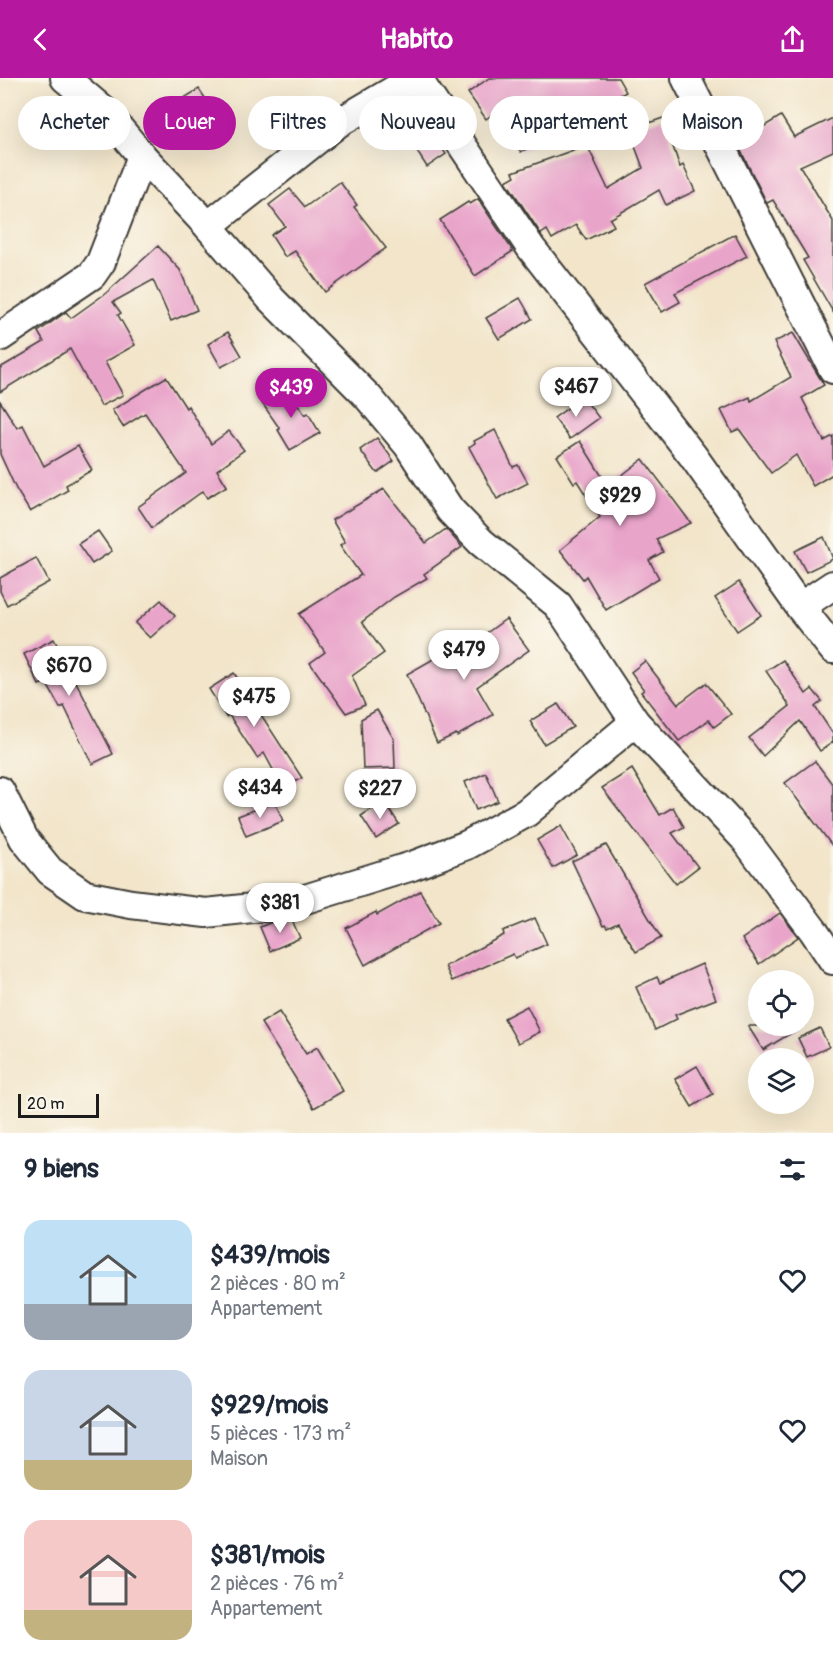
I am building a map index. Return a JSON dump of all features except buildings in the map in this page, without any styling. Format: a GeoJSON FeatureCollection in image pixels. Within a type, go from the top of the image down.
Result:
{"type":"FeatureCollection","features":[{"type":"Feature","properties":{"kind":"street"},"geometry":{"type":"LineString","coordinates":[[65,78],[106,113],[271,299],[369,398],[408,445],[450,510],[481,542],[558,605],[635,722],[745,839],[833,960]]}},
{"type":"Feature","properties":{"kind":"street"},"geometry":{"type":"LineString","coordinates":[[208,226],[338,123],[416,78],[531,248],[693,456],[800,607],[833,649]]}},
{"type":"Feature","properties":{"kind":"street"},"geometry":{"type":"LineString","coordinates":[[686,78],[833,369]]}},
{"type":"Feature","properties":{"kind":"street"},"geometry":{"type":"LineString","coordinates":[[0,338],[92,275],[101,262],[142,156]]}},
{"type":"Feature","properties":{"kind":"street"},"geometry":{"type":"LineString","coordinates":[[800,607],[833,585]]}},
{"type":"Feature","properties":{"kind":"street"},"geometry":{"type":"LineString","coordinates":[[0,791],[30,847],[50,871],[86,895],[131,904],[206,913],[289,904],[412,866],[467,845],[526,813],[635,722]]}}]}
